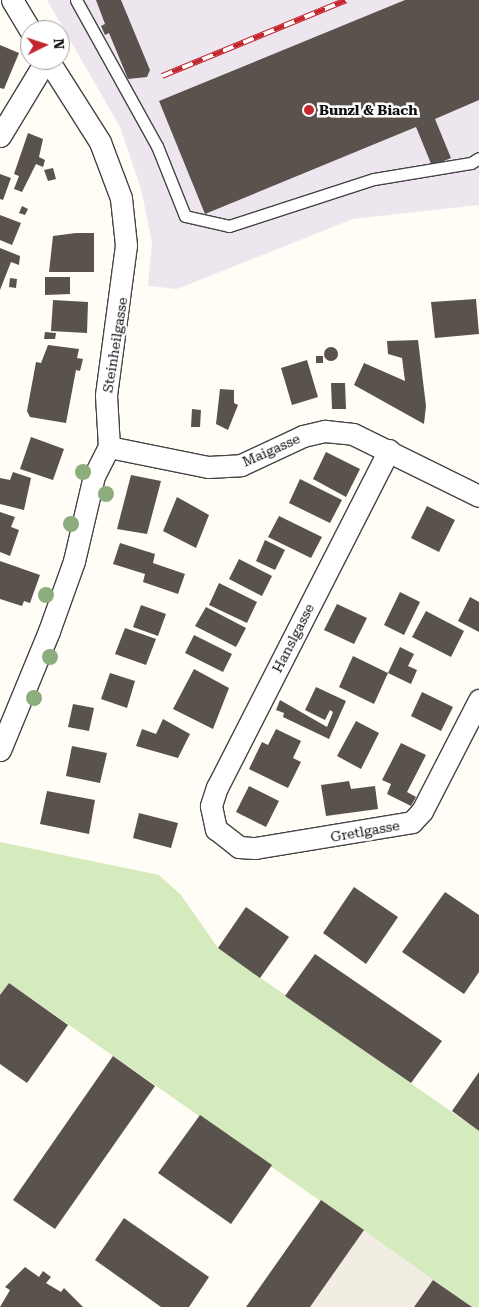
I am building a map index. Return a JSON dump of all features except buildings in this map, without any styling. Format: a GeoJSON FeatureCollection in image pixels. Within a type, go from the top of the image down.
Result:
{"type":"FeatureCollection","features":[{"type":"Feature","properties":{"kind":"street"},"geometry":{"type":"LineString","coordinates":[[12,0],[24,20]]}},
{"type":"Feature","properties":{"kind":"street"},"geometry":{"type":"LineString","coordinates":[[0,136],[41,70]]}},
{"type":"Feature","properties":{"kind":"street","name":"Steinheilgasse"},"geometry":{"type":"LineString","coordinates":[[53,70],[100,142],[121,198],[126,245],[106,395],[110,447]]}},
{"type":"Feature","properties":{"kind":"street","name":"Maigasse"},"geometry":{"type":"LineString","coordinates":[[110,447],[208,468],[241,465],[303,436],[325,431],[353,434],[476,490]]}},
{"type":"Feature","properties":{"kind":"street"},"geometry":{"type":"LineString","coordinates":[[0,750],[49,631],[74,561],[94,476],[110,447]]}},
{"type":"Feature","properties":{"kind":"street","name":"Hanslgasse"},"geometry":{"type":"LineString","coordinates":[[216,829],[211,806],[217,787],[389,450]]}},
{"type":"Feature","properties":{"kind":"street","name":"Gretlgasse"},"geometry":{"type":"LineString","coordinates":[[216,829],[238,847],[255,848],[412,822],[422,811],[479,700]]}},
{"type":"Feature","properties":{"kind":"lane"},"geometry":{"type":"LineString","coordinates":[[76,0],[157,146],[185,216],[229,226],[374,179],[471,163],[479,158]]}},
{"type":"Feature","properties":{"kind":"shaded area"},"geometry":{"type":"Polygon","coordinates":[[[47,0],[479,0],[479,205],[353,219],[177,289],[148,286],[152,242],[141,189],[120,127],[70,40],[70,20],[58,20],[47,0]]]}},
{"type":"Feature","properties":{"kind":"shaded area"},"geometry":{"type":"Polygon","coordinates":[[[364,1230],[433,1280],[414,1307],[310,1307],[364,1230]]]}},
{"type":"Feature","properties":{"kind":"green space"},"geometry":{"type":"Polygon","coordinates":[[[0,842],[159,875],[181,895],[218,948],[479,1131],[479,1307],[472,1307],[9,983],[0,995],[0,842]]]}},
{"type":"Feature","properties":{"kind":"railway"},"geometry":{"type":"LineString","coordinates":[[162,76],[346,0]]}},
{"type":"Feature","properties":{"kind":"place","name":"Bunzl & Biach"},"geometry":{"type":"Point","coordinates":[309,110]}}]}
